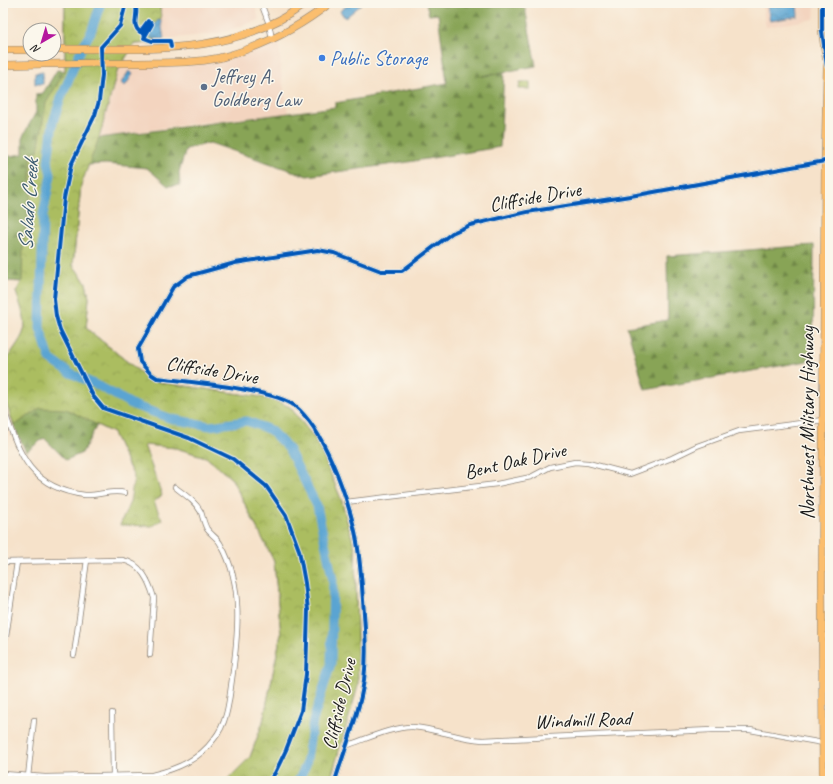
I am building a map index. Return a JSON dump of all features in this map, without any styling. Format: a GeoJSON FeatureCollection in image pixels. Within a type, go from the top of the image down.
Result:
{"type":"FeatureCollection","features":[{"type":"Feature","properties":{"kind":"main road"},"geometry":{"type":"LineString","coordinates":[[62,49],[187,47],[214,43],[235,38],[269,24],[306,3]]}},
{"type":"Feature","properties":{"kind":"main road"},"geometry":{"type":"LineString","coordinates":[[3,65],[189,62],[217,58],[239,52],[272,39],[308,20],[330,3]]}},
{"type":"Feature","properties":{"kind":"main road","name":"Northwest Military Highway"},"geometry":{"type":"LineString","coordinates":[[822,3],[822,31],[827,66]]}},
{"type":"Feature","properties":{"kind":"main road","name":"Northwest Military Highway"},"geometry":{"type":"LineString","coordinates":[[823,781],[822,743],[826,636],[827,478],[824,420],[825,161],[827,66],[830,48]]}},
{"type":"Feature","properties":{"kind":"main road"},"geometry":{"type":"LineString","coordinates":[[3,50],[22,50]]}},
{"type":"Feature","properties":{"kind":"street"},"geometry":{"type":"LineString","coordinates":[[261,3],[269,24],[272,39]]}},
{"type":"Feature","properties":{"kind":"street","name":"Cliffside Drive"},"geometry":{"type":"LineString","coordinates":[[335,781],[348,745],[364,682],[366,653],[359,551],[354,527],[346,502],[324,445],[310,423],[294,406],[271,394],[157,378],[140,362],[138,355],[141,342],[173,288],[182,279],[208,270],[235,263],[318,250],[334,253],[380,271],[402,271],[452,232],[470,225],[527,212],[643,194],[825,161]]}},
{"type":"Feature","properties":{"kind":"street"},"geometry":{"type":"LineString","coordinates":[[3,406],[17,446],[30,468],[42,480],[57,488],[85,494],[125,493]]}},
{"type":"Feature","properties":{"kind":"street","name":"Bent Oak Drive"},"geometry":{"type":"LineString","coordinates":[[346,502],[497,484],[531,476],[550,467],[575,462],[588,463],[630,474],[672,458],[697,446],[739,431],[824,420]]}},
{"type":"Feature","properties":{"kind":"street"},"geometry":{"type":"LineString","coordinates":[[3,774],[28,777],[152,775],[167,771],[192,760],[207,748],[218,734],[228,707],[237,638],[238,615],[234,582],[221,544],[206,528],[201,513],[195,503],[174,487]]}},
{"type":"Feature","properties":{"kind":"street"},"geometry":{"type":"LineString","coordinates":[[74,655],[87,560]]}},
{"type":"Feature","properties":{"kind":"street"},"geometry":{"type":"LineString","coordinates":[[3,562],[87,560],[130,561],[141,569],[152,589],[154,598],[155,607],[150,655]]}},
{"type":"Feature","properties":{"kind":"street"},"geometry":{"type":"LineString","coordinates":[[5,637],[17,562]]}},
{"type":"Feature","properties":{"kind":"street"},"geometry":{"type":"LineString","coordinates":[[112,713],[113,776]]}},
{"type":"Feature","properties":{"kind":"street"},"geometry":{"type":"LineString","coordinates":[[28,777],[34,720]]}},
{"type":"Feature","properties":{"kind":"street","name":"Windmill Road"},"geometry":{"type":"LineString","coordinates":[[348,745],[401,728],[412,727],[458,737],[482,740],[707,730],[750,730],[822,743]]}},
{"type":"Feature","properties":{"kind":"shaded area"},"geometry":{"type":"Polygon","coordinates":[[[163,3],[254,3],[259,20],[221,33],[165,39],[160,9],[163,3]]]}},
{"type":"Feature","properties":{"kind":"shaded area"},"geometry":{"type":"Polygon","coordinates":[[[762,3],[815,3],[814,19],[766,27],[762,3]]]}},
{"type":"Feature","properties":{"kind":"shaded area"},"geometry":{"type":"Polygon","coordinates":[[[279,41],[281,72],[288,113],[187,124],[99,138],[119,68],[182,66],[208,63],[243,54],[279,41]]]}},
{"type":"Feature","properties":{"kind":"green space"},"geometry":{"type":"Polygon","coordinates":[[[65,3],[163,3],[160,9],[161,18],[153,43],[134,44],[117,72],[99,138],[335,107],[335,103],[447,83],[438,14],[429,15],[426,3],[522,3],[523,8],[525,8],[536,66],[482,76],[504,73],[500,147],[402,163],[307,176],[210,143],[186,149],[179,172],[180,185],[168,186],[147,168],[106,164],[88,165],[81,185],[73,265],[86,283],[89,298],[86,328],[141,373],[157,382],[268,398],[290,407],[318,443],[341,499],[355,549],[358,686],[330,781],[226,781],[250,757],[263,722],[281,634],[274,561],[232,479],[206,457],[176,448],[150,445],[147,430],[130,469],[113,433],[97,425],[82,453],[66,460],[44,438],[26,452],[14,426],[3,394],[3,363],[22,335],[25,322],[16,292],[22,282],[5,281],[3,284],[3,157],[23,154],[23,136],[36,112],[36,94],[43,93],[57,70],[65,71],[65,3]]]}},
{"type":"Feature","properties":{"kind":"green space"},"geometry":{"type":"Polygon","coordinates":[[[65,3],[163,3],[160,9],[161,18],[153,43],[134,44],[117,72],[99,138],[81,185],[73,265],[86,283],[89,298],[86,328],[141,373],[157,382],[268,398],[290,407],[318,443],[341,499],[355,549],[358,686],[330,781],[226,781],[250,757],[263,722],[281,634],[274,561],[232,479],[206,457],[176,448],[144,445],[162,495],[154,502],[162,520],[152,526],[120,525],[130,502],[134,477],[113,433],[66,409],[40,408],[14,426],[3,394],[3,363],[22,335],[25,322],[16,292],[22,281],[23,246],[31,194],[31,152],[38,151],[46,103],[65,71],[65,3]]]}},
{"type":"Feature","properties":{"kind":"green space"},"geometry":{"type":"Polygon","coordinates":[[[520,82],[530,82],[530,89],[519,89],[520,82]]]}},
{"type":"Feature","properties":{"kind":"green space"},"geometry":{"type":"Polygon","coordinates":[[[814,245],[813,360],[645,390],[627,327],[668,320],[667,256],[814,245]]]}},
{"type":"Feature","properties":{"kind":"water"},"geometry":{"type":"Polygon","coordinates":[[[350,3],[362,4],[345,18],[340,11],[350,3]]]}},
{"type":"Feature","properties":{"kind":"water"},"geometry":{"type":"Polygon","coordinates":[[[767,5],[797,5],[798,16],[770,21],[767,5]]]}},
{"type":"Feature","properties":{"kind":"water"},"geometry":{"type":"Polygon","coordinates":[[[158,20],[161,21],[164,39],[153,39],[148,35],[158,20]]]}},
{"type":"Feature","properties":{"kind":"water"},"geometry":{"type":"Polygon","coordinates":[[[129,71],[133,74],[125,86],[121,83],[129,71]]]}},
{"type":"Feature","properties":{"kind":"water"},"geometry":{"type":"Polygon","coordinates":[[[43,72],[43,84],[35,84],[35,73],[43,72]]]}},
{"type":"Feature","properties":{"kind":"waterway","name":"Salado Creek"},"geometry":{"type":"LineString","coordinates":[[101,3],[91,32],[82,47],[53,122],[48,162],[51,175],[43,215],[40,328],[50,359],[70,373],[99,386],[133,405],[172,419],[210,426],[247,421],[270,430],[288,448],[317,506],[333,580],[331,664],[313,721],[306,765],[298,781]]}},
{"type":"Feature","properties":{"kind":"cycle path"},"geometry":{"type":"LineString","coordinates":[[126,3],[120,26],[101,47],[102,75],[99,101],[95,115],[71,165],[64,198],[54,299],[56,316],[60,330],[93,396],[103,408],[189,438],[233,459],[266,486],[286,515],[299,550],[305,583],[308,610],[306,674],[301,711],[286,750],[275,773],[269,781]]}},
{"type":"Feature","properties":{"kind":"cycle path"},"geometry":{"type":"LineString","coordinates":[[135,3],[135,22],[137,29],[140,32],[148,21],[142,33],[144,34],[151,23],[152,24],[144,38],[152,41],[170,41],[171,47]]}},
{"type":"Feature","properties":{"kind":"cycle path"},"geometry":{"type":"LineString","coordinates":[[822,3],[822,31],[827,66]]}},
{"type":"Feature","properties":{"kind":"cycle path"},"geometry":{"type":"LineString","coordinates":[[335,781],[359,706],[364,680],[366,657],[365,621],[358,549],[356,534],[345,496],[324,445],[315,430],[295,406],[284,400],[250,391],[157,378],[140,362],[138,349],[173,287],[188,276],[235,263],[318,250],[334,253],[381,271],[402,271],[452,233],[470,225],[527,212],[643,194],[825,161]]}},
{"type":"Feature","properties":{"kind":"place","name":"Public Storage"},"geometry":{"type":"Point","coordinates":[322,58]}},
{"type":"Feature","properties":{"kind":"place","name":"Jeffrey A. Goldberg Law"},"geometry":{"type":"Point","coordinates":[204,87]}}]}
